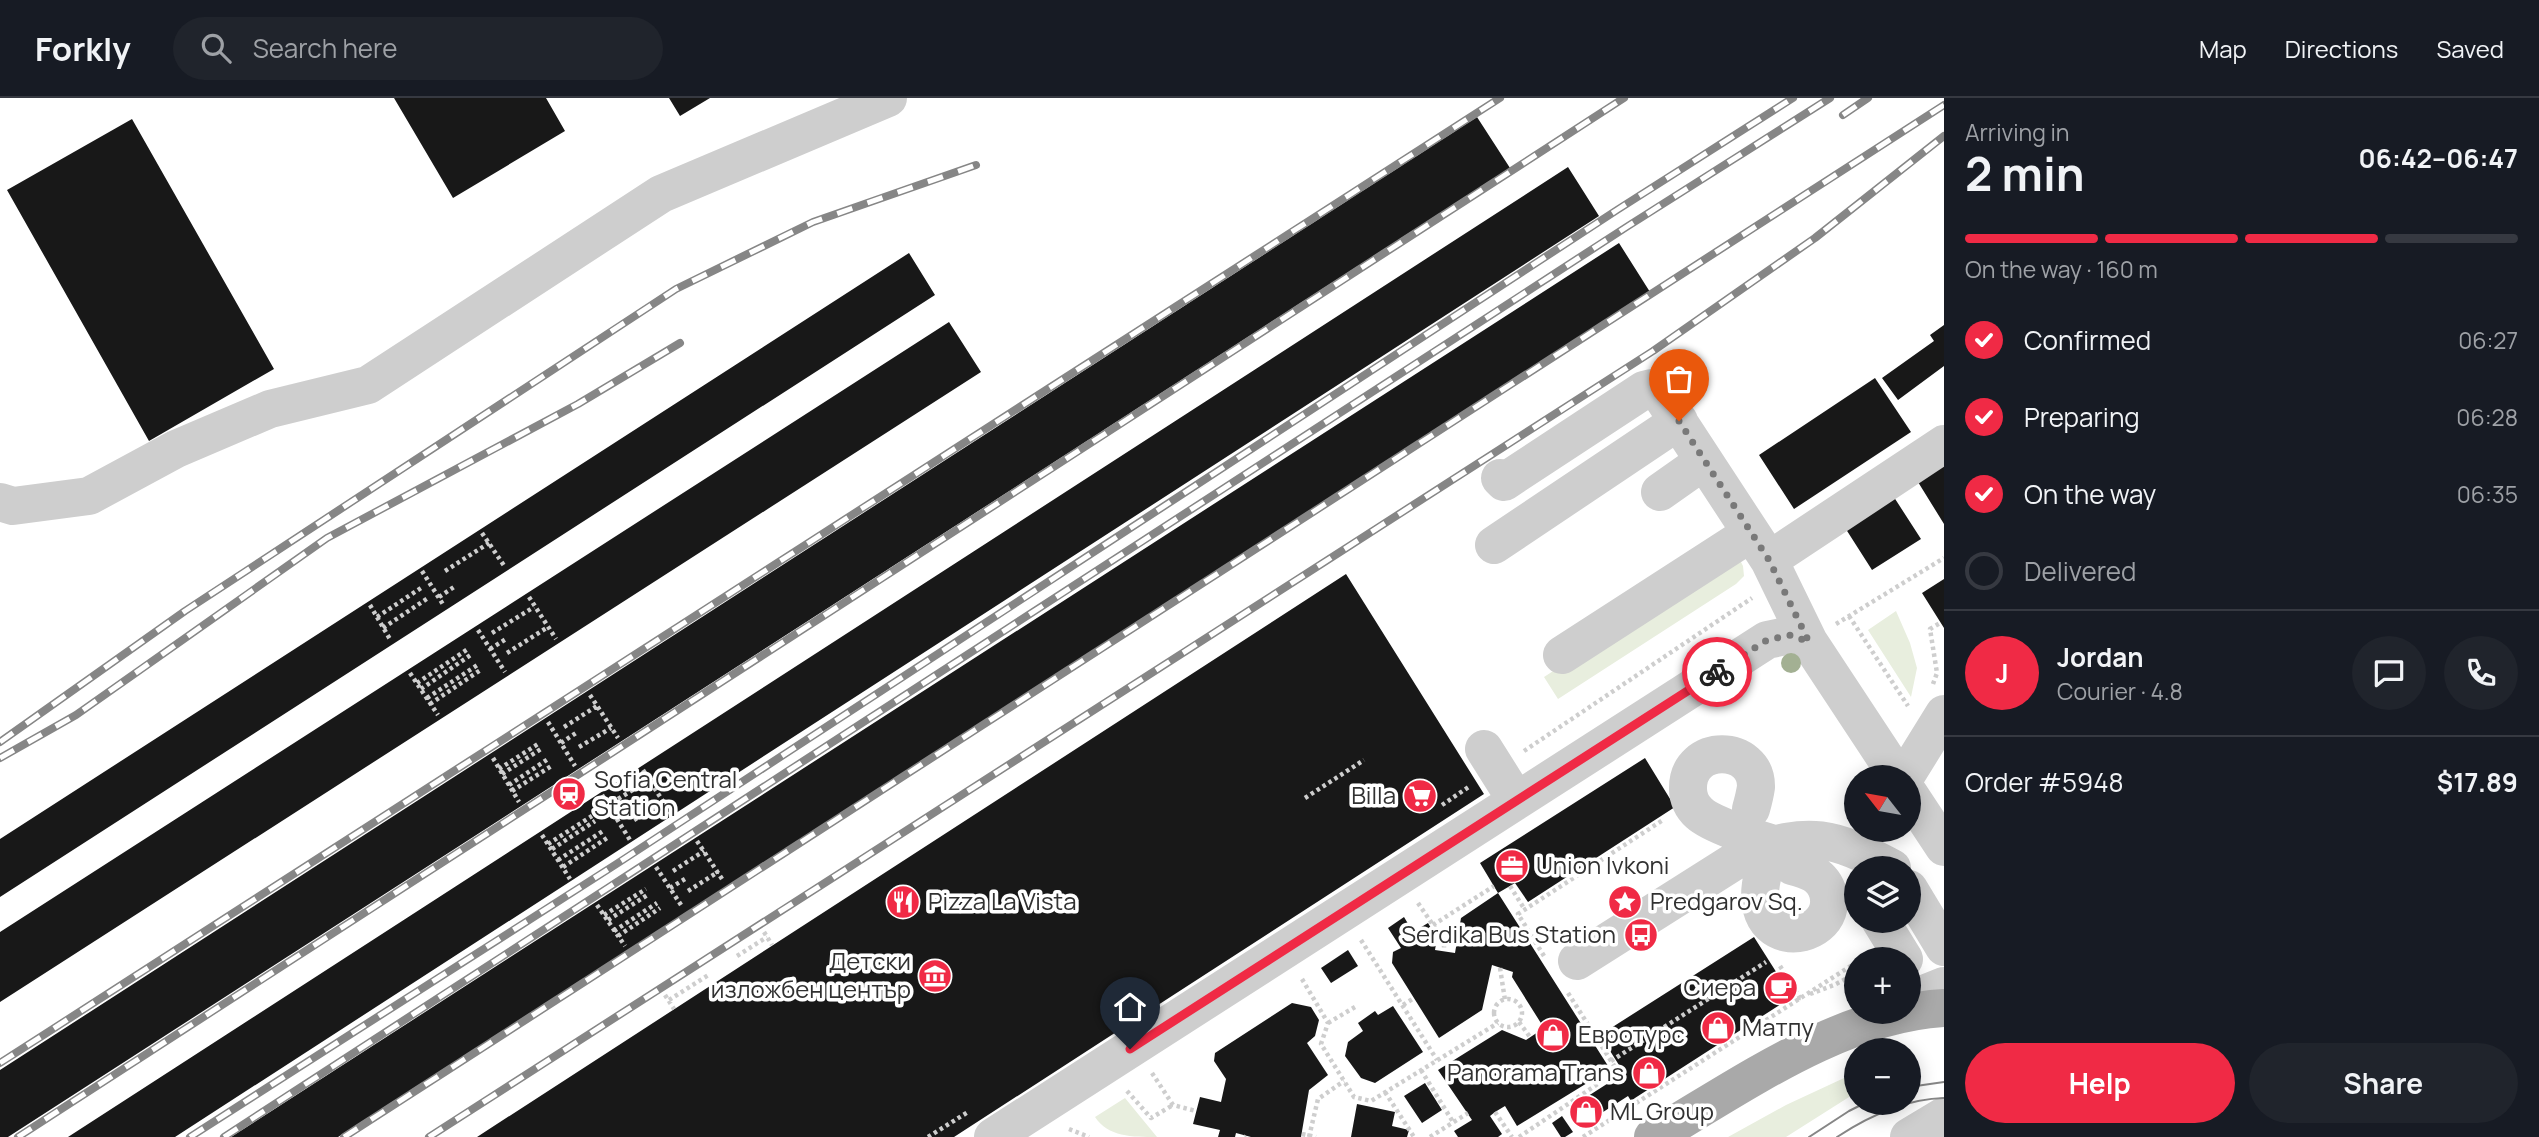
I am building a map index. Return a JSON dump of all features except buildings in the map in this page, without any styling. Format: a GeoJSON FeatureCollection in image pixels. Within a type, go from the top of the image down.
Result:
{"type":"FeatureCollection","features":[{"type":"Feature","properties":{"kind":"main road"},"geometry":{"type":"LineString","coordinates":[[1921,1010],[1929,1009],[1926,991]]}},
{"type":"Feature","properties":{"kind":"main road"},"geometry":{"type":"LineString","coordinates":[[1653,1137],[1790,1058],[1862,1024]]}},
{"type":"Feature","properties":{"kind":"lane"},"geometry":{"type":"LineString","coordinates":[[0,502],[13,506],[89,496],[176,449],[270,409],[368,384],[661,194],[888,98]]}},
{"type":"Feature","properties":{"kind":"lane"},"geometry":{"type":"LineString","coordinates":[[1500,478],[1504,482],[1644,390],[1652,388],[1659,392],[1760,547],[1809,642],[1890,765]]}},
{"type":"Feature","properties":{"kind":"lane"},"geometry":{"type":"LineString","coordinates":[[1494,545],[1679,421]]}},
{"type":"Feature","properties":{"kind":"lane"},"geometry":{"type":"LineString","coordinates":[[1562,655],[1944,444]]}},
{"type":"Feature","properties":{"kind":"lane"},"geometry":{"type":"LineString","coordinates":[[1660,492],[1704,461]]}},
{"type":"Feature","properties":{"kind":"lane"},"geometry":{"type":"LineString","coordinates":[[993,1137],[1767,640],[1791,635],[1809,642]]}},
{"type":"Feature","properties":{"kind":"lane"},"geometry":{"type":"LineString","coordinates":[[1909,765],[1930,706]]}},
{"type":"Feature","properties":{"kind":"lane"},"geometry":{"type":"LineString","coordinates":[[1484,749],[1516,800]]}},
{"type":"Feature","properties":{"kind":"lane"},"geometry":{"type":"LineString","coordinates":[[1751,809],[1756,788],[1755,779],[1740,758],[1715,754],[1705,758],[1692,770],[1689,796],[1698,812],[1783,855]]}},
{"type":"Feature","properties":{"kind":"lane"},"geometry":{"type":"LineString","coordinates":[[1922,814],[1944,847]]}},
{"type":"Feature","properties":{"kind":"lane"},"geometry":{"type":"LineString","coordinates":[[1783,855],[1792,839],[1833,842],[1865,856]]}},
{"type":"Feature","properties":{"kind":"lane"},"geometry":{"type":"LineString","coordinates":[[1833,842],[1844,860]]}},
{"type":"Feature","properties":{"kind":"lane"},"geometry":{"type":"LineString","coordinates":[[1565,972],[1746,854],[1783,855]]}},
{"type":"Feature","properties":{"kind":"lane"},"geometry":{"type":"LineString","coordinates":[[1921,909],[1944,947]]}},
{"type":"Feature","properties":{"kind":"lane"},"geometry":{"type":"LineString","coordinates":[[1909,1137],[1944,1116]]}},
{"type":"Feature","properties":{"kind":"path"},"geometry":{"type":"LineString","coordinates":[[482,533],[505,567]]}},
{"type":"Feature","properties":{"kind":"path"},"geometry":{"type":"LineString","coordinates":[[445,572],[489,543]]}},
{"type":"Feature","properties":{"kind":"path"},"geometry":{"type":"LineString","coordinates":[[1809,642],[1944,558]]}},
{"type":"Feature","properties":{"kind":"path"},"geometry":{"type":"LineString","coordinates":[[422,571],[444,606]]}},
{"type":"Feature","properties":{"kind":"path"},"geometry":{"type":"LineString","coordinates":[[439,597],[454,587]]}},
{"type":"Feature","properties":{"kind":"path"},"geometry":{"type":"LineString","coordinates":[[377,617],[421,588]]}},
{"type":"Feature","properties":{"kind":"path"},"geometry":{"type":"LineString","coordinates":[[529,597],[556,639]]}},
{"type":"Feature","properties":{"kind":"path"},"geometry":{"type":"LineString","coordinates":[[383,628],[428,598]]}},
{"type":"Feature","properties":{"kind":"path"},"geometry":{"type":"LineString","coordinates":[[370,605],[391,641]]}},
{"type":"Feature","properties":{"kind":"path"},"geometry":{"type":"LineString","coordinates":[[492,633],[534,607]]}},
{"type":"Feature","properties":{"kind":"path"},"geometry":{"type":"LineString","coordinates":[[1849,616],[1930,706]]}},
{"type":"Feature","properties":{"kind":"path"},"geometry":{"type":"LineString","coordinates":[[1930,706],[1937,673],[1930,629],[1941,623]]}},
{"type":"Feature","properties":{"kind":"path"},"geometry":{"type":"LineString","coordinates":[[507,653],[548,627]]}},
{"type":"Feature","properties":{"kind":"path"},"geometry":{"type":"LineString","coordinates":[[478,630],[505,672]]}},
{"type":"Feature","properties":{"kind":"path"},"geometry":{"type":"LineString","coordinates":[[491,649],[506,639]]}},
{"type":"Feature","properties":{"kind":"path"},"geometry":{"type":"LineString","coordinates":[[417,682],[468,649]]}},
{"type":"Feature","properties":{"kind":"path"},"geometry":{"type":"LineString","coordinates":[[421,689],[472,654]]}},
{"type":"Feature","properties":{"kind":"path"},"geometry":{"type":"LineString","coordinates":[[429,701],[481,667]]}},
{"type":"Feature","properties":{"kind":"path"},"geometry":{"type":"LineString","coordinates":[[410,673],[438,715]]}},
{"type":"Feature","properties":{"kind":"path"},"geometry":{"type":"LineString","coordinates":[[590,695],[618,738]]}},
{"type":"Feature","properties":{"kind":"path"},"geometry":{"type":"LineString","coordinates":[[564,727],[597,706]]}},
{"type":"Feature","properties":{"kind":"path"},"geometry":{"type":"LineString","coordinates":[[548,722],[575,766]]}},
{"type":"Feature","properties":{"kind":"path"},"geometry":{"type":"LineString","coordinates":[[579,747],[611,728]]}},
{"type":"Feature","properties":{"kind":"path"},"geometry":{"type":"LineString","coordinates":[[561,743],[576,733]]}},
{"type":"Feature","properties":{"kind":"path"},"geometry":{"type":"LineString","coordinates":[[500,772],[539,746]]}},
{"type":"Feature","properties":{"kind":"path"},"geometry":{"type":"LineString","coordinates":[[492,758],[519,802]]}},
{"type":"Feature","properties":{"kind":"path"},"geometry":{"type":"LineString","coordinates":[[510,788],[548,759]]}},
{"type":"Feature","properties":{"kind":"path"},"geometry":{"type":"LineString","coordinates":[[1305,798],[1364,760]]}},
{"type":"Feature","properties":{"kind":"path"},"geometry":{"type":"LineString","coordinates":[[510,788],[553,765]]}},
{"type":"Feature","properties":{"kind":"path"},"geometry":{"type":"LineString","coordinates":[[643,770],[671,814]]}},
{"type":"Feature","properties":{"kind":"path"},"geometry":{"type":"LineString","coordinates":[[618,799],[649,780]]}},
{"type":"Feature","properties":{"kind":"path"},"geometry":{"type":"LineString","coordinates":[[603,796],[630,840]]}},
{"type":"Feature","properties":{"kind":"path"},"geometry":{"type":"LineString","coordinates":[[634,820],[663,802]]}},
{"type":"Feature","properties":{"kind":"path"},"geometry":{"type":"LineString","coordinates":[[615,815],[631,804]]}},
{"type":"Feature","properties":{"kind":"path"},"geometry":{"type":"LineString","coordinates":[[1519,1137],[1619,1073],[1592,1035],[1565,972],[1528,935],[1518,914],[1669,816]]}},
{"type":"Feature","properties":{"kind":"path"},"geometry":{"type":"LineString","coordinates":[[550,847],[593,819]]}},
{"type":"Feature","properties":{"kind":"path"},"geometry":{"type":"LineString","coordinates":[[558,860],[603,831]]}},
{"type":"Feature","properties":{"kind":"path"},"geometry":{"type":"LineString","coordinates":[[542,835],[570,879]]}},
{"type":"Feature","properties":{"kind":"path"},"geometry":{"type":"LineString","coordinates":[[563,867],[607,838]]}},
{"type":"Feature","properties":{"kind":"path"},"geometry":{"type":"LineString","coordinates":[[697,841],[724,882]]}},
{"type":"Feature","properties":{"kind":"path"},"geometry":{"type":"LineString","coordinates":[[673,871],[704,851]]}},
{"type":"Feature","properties":{"kind":"path"},"geometry":{"type":"LineString","coordinates":[[656,867],[683,908]]}},
{"type":"Feature","properties":{"kind":"path"},"geometry":{"type":"LineString","coordinates":[[688,891],[718,872]]}},
{"type":"Feature","properties":{"kind":"path"},"geometry":{"type":"LineString","coordinates":[[670,888],[685,878]]}},
{"type":"Feature","properties":{"kind":"path"},"geometry":{"type":"LineString","coordinates":[[1433,925],[1494,886]]}},
{"type":"Feature","properties":{"kind":"path"},"geometry":{"type":"LineString","coordinates":[[1510,886],[1525,910]]}},
{"type":"Feature","properties":{"kind":"path"},"geometry":{"type":"LineString","coordinates":[[606,918],[648,891]]}},
{"type":"Feature","properties":{"kind":"path"},"geometry":{"type":"LineString","coordinates":[[1414,896],[1444,941],[1444,951]]}},
{"type":"Feature","properties":{"kind":"path"},"geometry":{"type":"LineString","coordinates":[[597,905],[625,946]]}},
{"type":"Feature","properties":{"kind":"path"},"geometry":{"type":"LineString","coordinates":[[616,933],[658,906]]}},
{"type":"Feature","properties":{"kind":"path"},"geometry":{"type":"LineString","coordinates":[[764,932],[772,945]]}},
{"type":"Feature","properties":{"kind":"path"},"geometry":{"type":"LineString","coordinates":[[1356,932],[1437,1060]]}},
{"type":"Feature","properties":{"kind":"path"},"geometry":{"type":"LineString","coordinates":[[737,956],[767,937]]}},
{"type":"Feature","properties":{"kind":"path"},"geometry":{"type":"LineString","coordinates":[[1611,1061],[1774,957]]}},
{"type":"Feature","properties":{"kind":"path"},"geometry":{"type":"LineString","coordinates":[[1500,968],[1505,1000]]}},
{"type":"Feature","properties":{"kind":"path"},"geometry":{"type":"LineString","coordinates":[[1583,1137],[1636,1100],[1844,969]]}},
{"type":"Feature","properties":{"kind":"path"},"geometry":{"type":"LineString","coordinates":[[1297,970],[1328,1023]]}},
{"type":"Feature","properties":{"kind":"path"},"geometry":{"type":"LineString","coordinates":[[674,1009],[667,998],[710,974]]}},
{"type":"Feature","properties":{"kind":"path"},"geometry":{"type":"LineString","coordinates":[[1800,998],[1844,980]]}},
{"type":"Feature","properties":{"kind":"path"},"geometry":{"type":"LineString","coordinates":[[1403,1005],[1414,998]]}},
{"type":"Feature","properties":{"kind":"path"},"geometry":{"type":"LineString","coordinates":[[1505,1000],[1515,1001],[1522,1013],[1518,1022],[1509,1027],[1499,1023],[1495,1011],[1498,1004],[1505,1000]]}},
{"type":"Feature","properties":{"kind":"path"},"geometry":{"type":"LineString","coordinates":[[1355,1007],[1328,1023],[1321,1044],[1354,1097],[1371,1101],[1499,1023]]}},
{"type":"Feature","properties":{"kind":"path"},"geometry":{"type":"LineString","coordinates":[[1518,1022],[1530,1037]]}},
{"type":"Feature","properties":{"kind":"path"},"geometry":{"type":"LineString","coordinates":[[1147,1065],[1173,1105],[1196,1111]]}},
{"type":"Feature","properties":{"kind":"path"},"geometry":{"type":"LineString","coordinates":[[1421,1070],[1453,1122]]}},
{"type":"Feature","properties":{"kind":"path"},"geometry":{"type":"LineString","coordinates":[[1309,1136],[1318,1099],[1344,1081]]}},
{"type":"Feature","properties":{"kind":"path"},"geometry":{"type":"LineString","coordinates":[[1120,1082],[1151,1118],[1173,1105]]}},
{"type":"Feature","properties":{"kind":"path"},"geometry":{"type":"LineString","coordinates":[[1385,1092],[1414,1137]]}},
{"type":"Feature","properties":{"kind":"path"},"geometry":{"type":"LineString","coordinates":[[1495,1112],[1512,1137]]}},
{"type":"Feature","properties":{"kind":"path"},"geometry":{"type":"LineString","coordinates":[[1430,1137],[1468,1113]]}},
{"type":"Feature","properties":{"kind":"path"},"geometry":{"type":"LineString","coordinates":[[1302,1134],[1316,1137]]}},
{"type":"Feature","properties":{"kind":"green space"},"geometry":{"type":"Polygon","coordinates":[[[1736,552],[1743,566],[1744,576],[1736,584],[1558,699],[1544,677],[1736,552]]]}},
{"type":"Feature","properties":{"kind":"green space"},"geometry":{"type":"Polygon","coordinates":[[[1896,611],[1917,668],[1911,697],[1868,630],[1896,611]]]}},
{"type":"Feature","properties":{"kind":"green space"},"geometry":{"type":"Polygon","coordinates":[[[1844,1078],[1844,1100],[1786,1137],[1728,1137],[1786,1105],[1844,1078]]]}},
{"type":"Feature","properties":{"kind":"green space"},"geometry":{"type":"Polygon","coordinates":[[[1125,1098],[1157,1137],[1130,1136],[1114,1132],[1100,1124],[1095,1117],[1125,1098]]]}},
{"type":"Feature","properties":{"kind":"tram line"},"geometry":{"type":"LineString","coordinates":[[1921,1085],[1944,1082]]}},
{"type":"Feature","properties":{"kind":"tram line"},"geometry":{"type":"LineString","coordinates":[[1837,1137],[1862,1122],[1901,1105],[1944,1098]]}},
{"type":"Feature","properties":{"kind":"tram line"},"geometry":{"type":"LineString","coordinates":[[1809,1137],[1844,1114]]}},
{"type":"Feature","properties":{"kind":"railway"},"geometry":{"type":"LineString","coordinates":[[0,1063],[1500,98]]}},
{"type":"Feature","properties":{"kind":"railway"},"geometry":{"type":"LineString","coordinates":[[18,1137],[1624,98]]}},
{"type":"Feature","properties":{"kind":"railway"},"geometry":{"type":"LineString","coordinates":[[190,1137],[618,863],[1617,210],[1793,98]]}},
{"type":"Feature","properties":{"kind":"railway"},"geometry":{"type":"LineString","coordinates":[[224,1137],[1628,226],[1830,98]]}},
{"type":"Feature","properties":{"kind":"railway"},"geometry":{"type":"LineString","coordinates":[[1843,115],[1868,98]]}},
{"type":"Feature","properties":{"kind":"railway"},"geometry":{"type":"LineString","coordinates":[[344,1137],[1944,105]]}},
{"type":"Feature","properties":{"kind":"railway"},"geometry":{"type":"LineString","coordinates":[[429,1137],[1653,351],[1815,238],[1944,136]]}},
{"type":"Feature","properties":{"kind":"railway"},"geometry":{"type":"LineString","coordinates":[[0,742],[185,611],[676,289],[813,222],[976,165]]}},
{"type":"Feature","properties":{"kind":"railway"},"geometry":{"type":"LineString","coordinates":[[0,758],[76,715],[327,538],[578,404],[680,343]]}},
{"type":"Feature","properties":{"kind":"way so far"},"geometry":{"type":"LineString","coordinates":[[1679,421],[1769,560],[1809,642],[1791,635],[1767,640],[1717,672]]}},
{"type":"Feature","properties":{"kind":"place","name":"Sofia Central Station"},"geometry":{"type":"Point","coordinates":[569,794]}},
{"type":"Feature","properties":{"kind":"place","name":"Billa"},"geometry":{"type":"Point","coordinates":[1420,796]}},
{"type":"Feature","properties":{"kind":"place","name":"Union Ivkoni"},"geometry":{"type":"Point","coordinates":[1512,866]}},
{"type":"Feature","properties":{"kind":"place","name":"Pizza La Vista"},"geometry":{"type":"Point","coordinates":[903,902]}},
{"type":"Feature","properties":{"kind":"place","name":"Predgarov Sq."},"geometry":{"type":"Point","coordinates":[1625,902]}},
{"type":"Feature","properties":{"kind":"place","name":"Serdika Bus Station"},"geometry":{"type":"Point","coordinates":[1641,935]}},
{"type":"Feature","properties":{"kind":"place","name":"Детски изложбен център"},"geometry":{"type":"Point","coordinates":[935,976]}},
{"type":"Feature","properties":{"kind":"place","name":"Сиера"},"geometry":{"type":"Point","coordinates":[1781,988]}},
{"type":"Feature","properties":{"kind":"place","name":"Матпу"},"geometry":{"type":"Point","coordinates":[1718,1028]}},
{"type":"Feature","properties":{"kind":"place","name":"Евротурс"},"geometry":{"type":"Point","coordinates":[1553,1035]}},
{"type":"Feature","properties":{"kind":"place","name":"Panorama Trans"},"geometry":{"type":"Point","coordinates":[1649,1073]}},
{"type":"Feature","properties":{"kind":"place","name":"ML Group"},"geometry":{"type":"Point","coordinates":[1586,1112]}},
{"type":"Feature","properties":{"kind":"route"},"geometry":{"type":"LineString","coordinates":[[1130,1049],[1717,672]]}}]}
